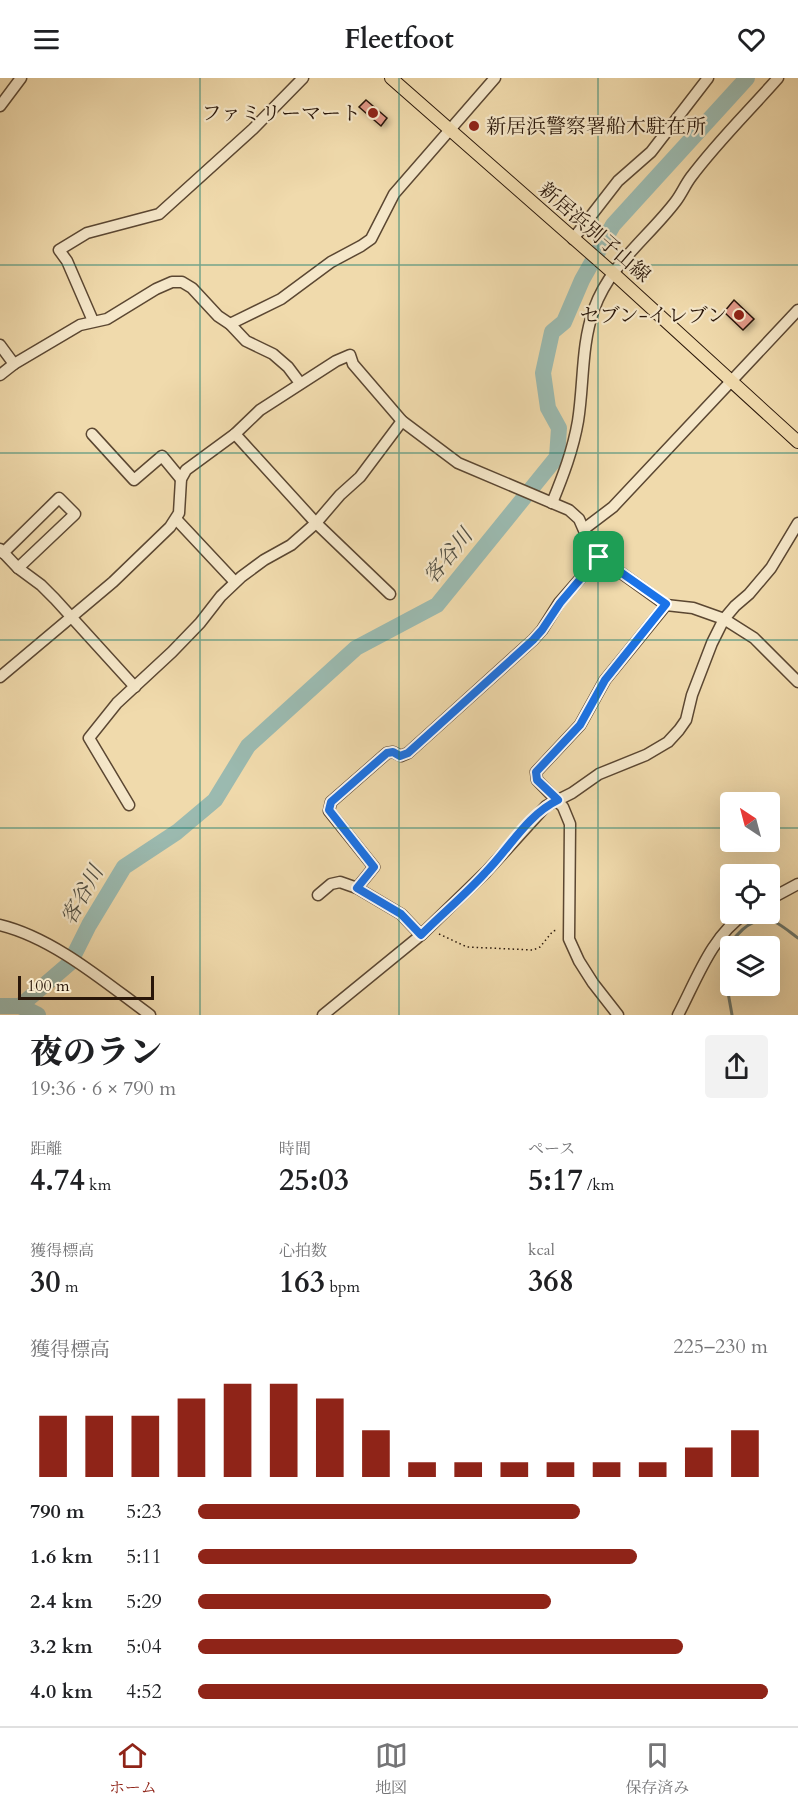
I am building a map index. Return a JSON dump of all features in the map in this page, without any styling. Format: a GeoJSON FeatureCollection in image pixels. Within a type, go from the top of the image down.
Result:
{"type":"FeatureCollection","features":[{"type":"Feature","properties":{"kind":"main road","name":"新居浜別子山線"},"geometry":{"type":"LineString","coordinates":[[391,78],[610,270],[798,442]]}},
{"type":"Feature","properties":{"kind":"street"},"geometry":{"type":"LineString","coordinates":[[0,106],[21,78]]}},
{"type":"Feature","properties":{"kind":"street"},"geometry":{"type":"LineString","coordinates":[[93,321],[67,261],[59,250],[65,244],[87,233],[159,214],[253,129],[303,78]]}},
{"type":"Feature","properties":{"kind":"street"},"geometry":{"type":"LineString","coordinates":[[230,324],[281,299],[331,262],[371,239],[394,194],[495,78]]}},
{"type":"Feature","properties":{"kind":"street"},"geometry":{"type":"LineString","coordinates":[[575,240],[618,181],[651,152],[708,78]]}},
{"type":"Feature","properties":{"kind":"street"},"geometry":{"type":"LineString","coordinates":[[550,503],[570,457],[578,420],[586,335],[610,270],[676,201],[690,178],[778,78]]}},
{"type":"Feature","properties":{"kind":"street"},"geometry":{"type":"LineString","coordinates":[[0,375],[14,364],[80,325],[107,319],[156,289],[172,282],[182,282],[192,288],[246,341],[273,354],[300,383]]}},
{"type":"Feature","properties":{"kind":"street"},"geometry":{"type":"LineString","coordinates":[[584,529],[614,507],[798,310]]}},
{"type":"Feature","properties":{"kind":"street"},"geometry":{"type":"LineString","coordinates":[[0,345],[14,364]]}},
{"type":"Feature","properties":{"kind":"street"},"geometry":{"type":"LineString","coordinates":[[0,677],[113,582],[170,527],[179,513],[181,478],[186,470],[235,434],[260,410],[300,383],[350,355],[353,364],[402,421],[458,463],[568,510],[579,519],[590,544],[599,557],[666,604],[693,608],[724,619],[754,638],[798,682]]}},
{"type":"Feature","properties":{"kind":"street"},"geometry":{"type":"LineString","coordinates":[[129,805],[89,738],[117,703],[172,652],[235,582],[264,560],[291,544],[316,523],[340,495],[360,477],[402,421]]}},
{"type":"Feature","properties":{"kind":"street"},"geometry":{"type":"LineString","coordinates":[[92,434],[134,480],[162,456],[181,478]]}},
{"type":"Feature","properties":{"kind":"street"},"geometry":{"type":"LineString","coordinates":[[235,434],[316,523],[390,594]]}},
{"type":"Feature","properties":{"kind":"street"},"geometry":{"type":"LineString","coordinates":[[18,568],[75,514],[59,498],[2,551],[18,568],[41,585],[135,687]]}},
{"type":"Feature","properties":{"kind":"street"},"geometry":{"type":"LineString","coordinates":[[176,519],[235,582]]}},
{"type":"Feature","properties":{"kind":"street"},"geometry":{"type":"LineString","coordinates":[[323,1015],[424,932],[486,872],[546,806],[599,774],[646,755],[668,742],[686,720],[692,695],[724,619],[771,568],[798,523]]}},
{"type":"Feature","properties":{"kind":"street"},"geometry":{"type":"LineString","coordinates":[[357,888],[374,867],[329,810],[331,802],[387,753],[393,752],[400,756],[408,753],[533,640],[560,603],[599,557]]}},
{"type":"Feature","properties":{"kind":"street"},"geometry":{"type":"LineString","coordinates":[[618,1015],[579,961],[569,939],[570,824],[558,800],[537,780],[536,772],[580,725],[605,680],[666,604]]}},
{"type":"Feature","properties":{"kind":"street"},"geometry":{"type":"LineString","coordinates":[[318,895],[331,884],[340,882],[357,888],[401,914],[424,932]]}},
{"type":"Feature","properties":{"kind":"street"},"geometry":{"type":"LineString","coordinates":[[780,894],[798,884]]}},
{"type":"Feature","properties":{"kind":"street"},"geometry":{"type":"LineString","coordinates":[[678,1015],[717,942],[732,924]]}},
{"type":"Feature","properties":{"kind":"street"},"geometry":{"type":"LineString","coordinates":[[0,925],[17,929],[53,948],[150,1015]]}},
{"type":"Feature","properties":{"kind":"path"},"geometry":{"type":"LineString","coordinates":[[424,932],[467,947],[533,950],[540,946],[553,931],[568,929]]}},
{"type":"Feature","properties":{"kind":"building","name":"ファミリーマート"},"geometry":{"type":"Polygon","coordinates":[[[366,100],[387,118],[381,126],[359,107],[366,100]]]}},
{"type":"Feature","properties":{"kind":"building","name":"セブン-イレブン"},"geometry":{"type":"Polygon","coordinates":[[[734,300],[754,319],[743,330],[724,312],[734,300]]]}},
{"type":"Feature","properties":{"kind":"waterway","name":"客谷川"},"geometry":{"type":"LineString","coordinates":[[20,1006],[70,963],[89,925],[124,867],[177,832],[215,800],[248,746],[356,648],[437,605],[557,457],[559,428],[548,408],[543,373],[552,332],[564,322],[582,280],[613,225],[747,78]]}},
{"type":"Feature","properties":{"kind":"waterway"},"geometry":{"type":"LineString","coordinates":[[732,1015],[725,959],[736,936],[750,924],[767,920],[775,922],[798,938]]}},
{"type":"Feature","properties":{"kind":"waterway","name":"客谷川"},"geometry":{"type":"LineString","coordinates":[[0,1006],[20,1006],[38,1015]]}},
{"type":"Feature","properties":{"kind":"place","name":"ファミリーマート"},"geometry":{"type":"Point","coordinates":[373,113]}},
{"type":"Feature","properties":{"kind":"place","name":"新居浜警察署船木駐在所"},"geometry":{"type":"Point","coordinates":[474,126]}},
{"type":"Feature","properties":{"kind":"place","name":"セブン-イレブン"},"geometry":{"type":"Point","coordinates":[739,315]}},
{"type":"Feature","properties":{"kind":"route"},"geometry":{"type":"LineString","coordinates":[[599,557],[666,604],[605,680],[580,725],[536,772],[537,780],[558,800],[546,806],[486,872],[421,935],[401,914],[357,888],[374,867],[329,810],[331,802],[387,753],[393,752],[400,756],[408,753],[533,640],[560,603],[599,557]]}}]}
